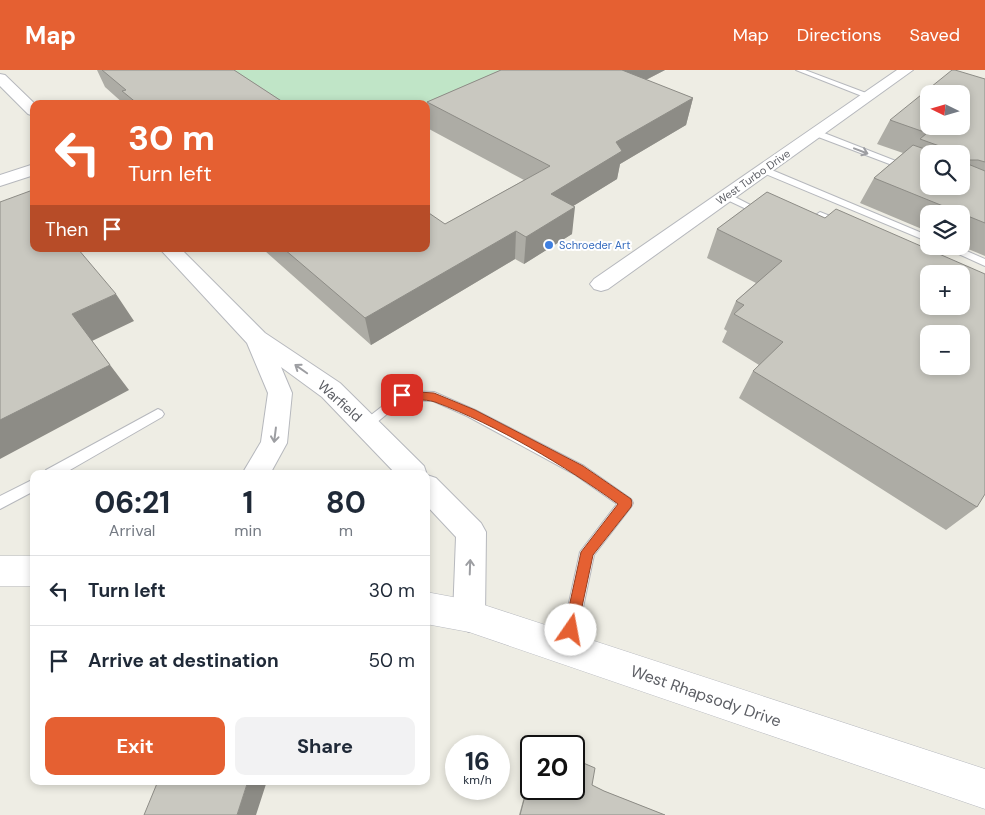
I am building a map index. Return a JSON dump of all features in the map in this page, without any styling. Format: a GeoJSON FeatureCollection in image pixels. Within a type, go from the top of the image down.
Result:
{"type":"FeatureCollection","features":[{"type":"Feature","properties":{"kind":"street","name":"West Turbo Drive"},"geometry":{"type":"LineString","coordinates":[[601,284],[906,70]]}},
{"type":"Feature","properties":{"kind":"street"},"geometry":{"type":"LineString","coordinates":[[0,78],[30,107]]}},
{"type":"Feature","properties":{"kind":"street"},"geometry":{"type":"LineString","coordinates":[[0,181],[30,170]]}},
{"type":"Feature","properties":{"kind":"street","name":"Warfield"},"geometry":{"type":"LineString","coordinates":[[173,252],[257,339],[331,390],[410,470]]}},
{"type":"Feature","properties":{"kind":"street","name":"Warfield"},"geometry":{"type":"LineString","coordinates":[[257,339],[280,393],[274,443],[258,470]]}},
{"type":"Feature","properties":{"kind":"street"},"geometry":{"type":"LineString","coordinates":[[430,490],[471,532],[469,616]]}},
{"type":"Feature","properties":{"kind":"street"},"geometry":{"type":"LineString","coordinates":[[0,571],[30,571]]}},
{"type":"Feature","properties":{"kind":"street","name":"West Rhapsody Drive"},"geometry":{"type":"LineString","coordinates":[[430,609],[469,616],[985,789]]}},
{"type":"Feature","properties":{"kind":"lane"},"geometry":{"type":"LineString","coordinates":[[799,70],[870,96]]}},
{"type":"Feature","properties":{"kind":"lane"},"geometry":{"type":"LineString","coordinates":[[816,133],[920,173]]}},
{"type":"Feature","properties":{"kind":"lane"},"geometry":{"type":"LineString","coordinates":[[764,170],[920,235]]}},
{"type":"Feature","properties":{"kind":"lane"},"geometry":{"type":"LineString","coordinates":[[726,196],[768,217]]}},
{"type":"Feature","properties":{"kind":"lane"},"geometry":{"type":"LineString","coordinates":[[798,231],[820,214],[855,230]]}},
{"type":"Feature","properties":{"kind":"lane"},"geometry":{"type":"LineString","coordinates":[[968,255],[985,262]]}},
{"type":"Feature","properties":{"kind":"lane"},"geometry":{"type":"LineString","coordinates":[[366,425],[402,395],[434,397],[471,413],[579,470],[626,503],[587,552],[567,649]]}},
{"type":"Feature","properties":{"kind":"lane"},"geometry":{"type":"LineString","coordinates":[[58,470],[158,414]]}},
{"type":"Feature","properties":{"kind":"lane"},"geometry":{"type":"LineString","coordinates":[[0,502],[30,486]]}},
{"type":"Feature","properties":{"kind":"green space"},"geometry":{"type":"Polygon","coordinates":[[[219,70],[551,70],[430,126],[430,100],[263,100],[219,70]]]}},
{"type":"Feature","properties":{"kind":"building"},"geometry":{"type":"Polygon","coordinates":[[[102,70],[234,70],[280,100],[133,100],[122,91],[126,90],[102,70]]]}},
{"type":"Feature","properties":{"kind":"building"},"geometry":{"type":"Polygon","coordinates":[[[501,70],[622,70],[693,98],[616,142],[622,151],[551,194],[575,207],[526,237],[516,231],[365,318],[288,252],[430,252],[430,214],[445,224],[550,166],[430,104],[430,101],[501,70]]]}},
{"type":"Feature","properties":{"kind":"building"},"geometry":{"type":"Polygon","coordinates":[[[952,70],[985,79],[985,162],[970,160],[970,145],[937,145],[920,139],[925,135],[970,135],[970,85],[933,85],[952,70]]]}},
{"type":"Feature","properties":{"kind":"building"},"geometry":{"type":"Polygon","coordinates":[[[920,96],[920,131],[890,120],[920,96]]]}},
{"type":"Feature","properties":{"kind":"building"},"geometry":{"type":"Polygon","coordinates":[[[913,145],[920,147],[920,195],[970,195],[970,165],[985,171],[985,223],[970,217],[970,205],[941,205],[874,178],[913,145]]]}},
{"type":"Feature","properties":{"kind":"building"},"geometry":{"type":"Polygon","coordinates":[[[30,191],[30,252],[81,252],[116,294],[72,314],[110,365],[0,420],[0,202],[30,191]]]}},
{"type":"Feature","properties":{"kind":"building"},"geometry":{"type":"Polygon","coordinates":[[[767,192],[825,218],[836,209],[920,246],[920,255],[941,255],[964,265],[920,265],[920,315],[970,315],[970,267],[985,274],[985,494],[977,507],[753,371],[783,342],[734,314],[744,305],[736,301],[782,261],[717,229],[767,192]]]}},
{"type":"Feature","properties":{"kind":"building"},"geometry":{"type":"Polygon","coordinates":[[[585,764],[595,768],[592,785],[665,815],[520,815],[524,800],[585,800],[585,764]]]}},
{"type":"Feature","properties":{"kind":"building"},"geometry":{"type":"Polygon","coordinates":[[[156,785],[247,785],[237,815],[144,815],[156,785]]]}},
{"type":"Feature","properties":{"kind":"place","name":"Schroeder Art"},"geometry":{"type":"Point","coordinates":[549,245]}},
{"type":"Feature","properties":{"kind":"route"},"geometry":{"type":"LineString","coordinates":[[402,395],[434,397],[471,413],[579,470],[626,503],[587,552],[571,630]]}}]}
